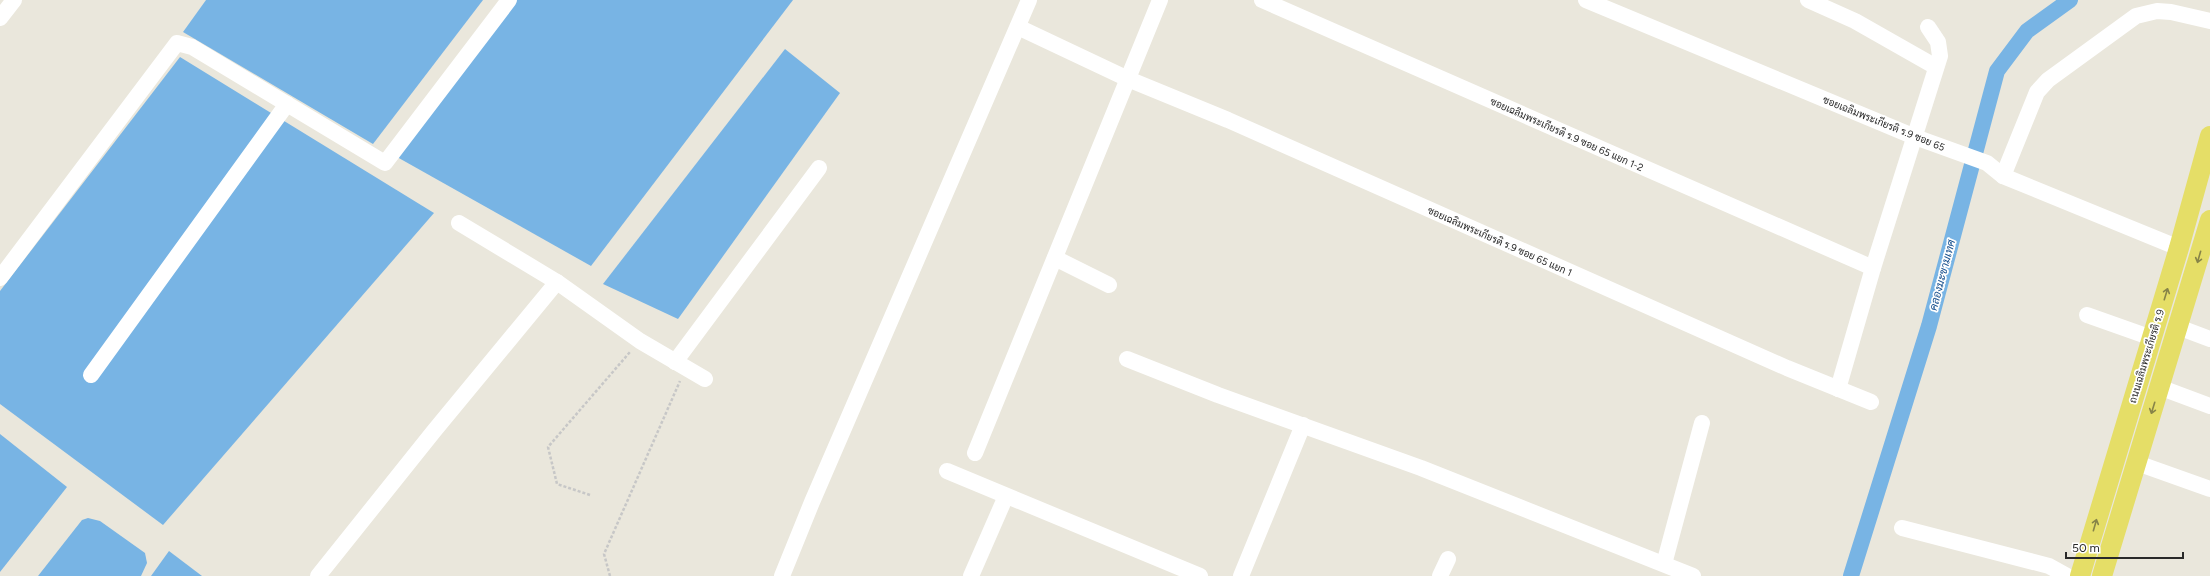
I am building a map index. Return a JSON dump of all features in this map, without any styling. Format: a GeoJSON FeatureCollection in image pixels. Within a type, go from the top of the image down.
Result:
{"type":"FeatureCollection","features":[{"type":"Feature","properties":{"kind":"main road","name":"ถนนเฉลิมพระเกียรติ ร.9"},"geometry":{"type":"LineString","coordinates":[[2080,576],[2179,248],[2201,202],[2210,136]]}},
{"type":"Feature","properties":{"kind":"main road"},"geometry":{"type":"LineString","coordinates":[[2102,576],[2210,220]]}},
{"type":"Feature","properties":{"kind":"street"},"geometry":{"type":"LineString","coordinates":[[0,18],[14,0]]}},
{"type":"Feature","properties":{"kind":"street"},"geometry":{"type":"LineString","coordinates":[[0,278],[177,43],[192,47],[385,163],[509,0]]}},
{"type":"Feature","properties":{"kind":"street"},"geometry":{"type":"LineString","coordinates":[[782,576],[821,480],[1029,0]]}},
{"type":"Feature","properties":{"kind":"street"},"geometry":{"type":"LineString","coordinates":[[975,453],[1160,0]]}},
{"type":"Feature","properties":{"kind":"street","name":"ซอยเฉลิมพระเกียรติ ร.9 ซอย 65 แยก 1-2"},"geometry":{"type":"LineString","coordinates":[[1262,0],[1873,268]]}},
{"type":"Feature","properties":{"kind":"street","name":"ซอยเฉลิมพระเกียรติ ร.9 ซอย 65"},"geometry":{"type":"LineString","coordinates":[[1586,0],[1915,137],[1986,163],[2002,176],[2179,248]]}},
{"type":"Feature","properties":{"kind":"street"},"geometry":{"type":"LineString","coordinates":[[1808,0],[1855,21],[1936,66]]}},
{"type":"Feature","properties":{"kind":"street"},"geometry":{"type":"LineString","coordinates":[[2002,176],[2037,92],[2048,80],[2136,16],[2156,12],[2172,12],[2210,20]]}},
{"type":"Feature","properties":{"kind":"street","name":"ซอยเฉลิมพระเกียรติ ร.9 ซอย 65 แยก 1"},"geometry":{"type":"LineString","coordinates":[[1018,27],[1128,79],[1228,120],[1787,368],[1871,402]]}},
{"type":"Feature","properties":{"kind":"street"},"geometry":{"type":"LineString","coordinates":[[1838,389],[1873,268],[1940,56],[1940,49],[1928,27]]}},
{"type":"Feature","properties":{"kind":"street"},"geometry":{"type":"LineString","coordinates":[[90,375],[287,104]]}},
{"type":"Feature","properties":{"kind":"street"},"geometry":{"type":"LineString","coordinates":[[681,365],[819,168]]}},
{"type":"Feature","properties":{"kind":"street"},"geometry":{"type":"LineString","coordinates":[[459,223],[557,282],[640,341],[705,379]]}},
{"type":"Feature","properties":{"kind":"street"},"geometry":{"type":"LineString","coordinates":[[1055,258],[1109,285]]}},
{"type":"Feature","properties":{"kind":"street"},"geometry":{"type":"LineString","coordinates":[[318,576],[434,431],[557,282]]}},
{"type":"Feature","properties":{"kind":"street"},"geometry":{"type":"LineString","coordinates":[[2087,315],[2152,338]]}},
{"type":"Feature","properties":{"kind":"street"},"geometry":{"type":"LineString","coordinates":[[2178,327],[2210,340]]}},
{"type":"Feature","properties":{"kind":"street"},"geometry":{"type":"LineString","coordinates":[[1127,359],[1421,468],[1693,576]]}},
{"type":"Feature","properties":{"kind":"street"},"geometry":{"type":"LineString","coordinates":[[2159,387],[2210,406]]}},
{"type":"Feature","properties":{"kind":"street"},"geometry":{"type":"LineString","coordinates":[[1664,564],[1702,423]]}},
{"type":"Feature","properties":{"kind":"street"},"geometry":{"type":"LineString","coordinates":[[1241,576],[1303,425]]}},
{"type":"Feature","properties":{"kind":"street"},"geometry":{"type":"LineString","coordinates":[[2137,463],[2210,489]]}},
{"type":"Feature","properties":{"kind":"street"},"geometry":{"type":"LineString","coordinates":[[947,471],[1200,576]]}},
{"type":"Feature","properties":{"kind":"street"},"geometry":{"type":"LineString","coordinates":[[971,576],[1006,496]]}},
{"type":"Feature","properties":{"kind":"street"},"geometry":{"type":"LineString","coordinates":[[1902,528],[2048,566],[2067,576]]}},
{"type":"Feature","properties":{"kind":"street"},"geometry":{"type":"LineString","coordinates":[[1440,576],[1448,559]]}},
{"type":"Feature","properties":{"kind":"path"},"geometry":{"type":"LineString","coordinates":[[590,495],[557,484],[548,447],[640,341]]}},
{"type":"Feature","properties":{"kind":"path"},"geometry":{"type":"LineString","coordinates":[[610,576],[604,554],[681,365]]}},
{"type":"Feature","properties":{"kind":"water"},"geometry":{"type":"Polygon","coordinates":[[[206,0],[483,0],[373,144],[183,32],[206,0]]]}},
{"type":"Feature","properties":{"kind":"water"},"geometry":{"type":"Polygon","coordinates":[[[515,0],[793,0],[591,266],[397,157],[515,0]]]}},
{"type":"Feature","properties":{"kind":"water"},"geometry":{"type":"Polygon","coordinates":[[[785,49],[840,93],[678,319],[603,284],[785,49]]]}},
{"type":"Feature","properties":{"kind":"water"},"geometry":{"type":"Polygon","coordinates":[[[180,57],[434,213],[163,525],[0,404],[0,291],[180,57]]]}},
{"type":"Feature","properties":{"kind":"water"},"geometry":{"type":"Polygon","coordinates":[[[0,434],[67,487],[0,572],[0,434]]]}},
{"type":"Feature","properties":{"kind":"water"},"geometry":{"type":"Polygon","coordinates":[[[88,518],[100,521],[145,553],[147,563],[141,576],[38,576],[82,520],[88,518]]]}},
{"type":"Feature","properties":{"kind":"water"},"geometry":{"type":"Polygon","coordinates":[[[169,551],[202,576],[151,576],[169,551]]]}},
{"type":"Feature","properties":{"kind":"waterway","name":"คลองมะขามเทศ"},"geometry":{"type":"LineString","coordinates":[[1851,576],[1929,326],[1997,71],[2027,31],[2070,0]]}}]}
